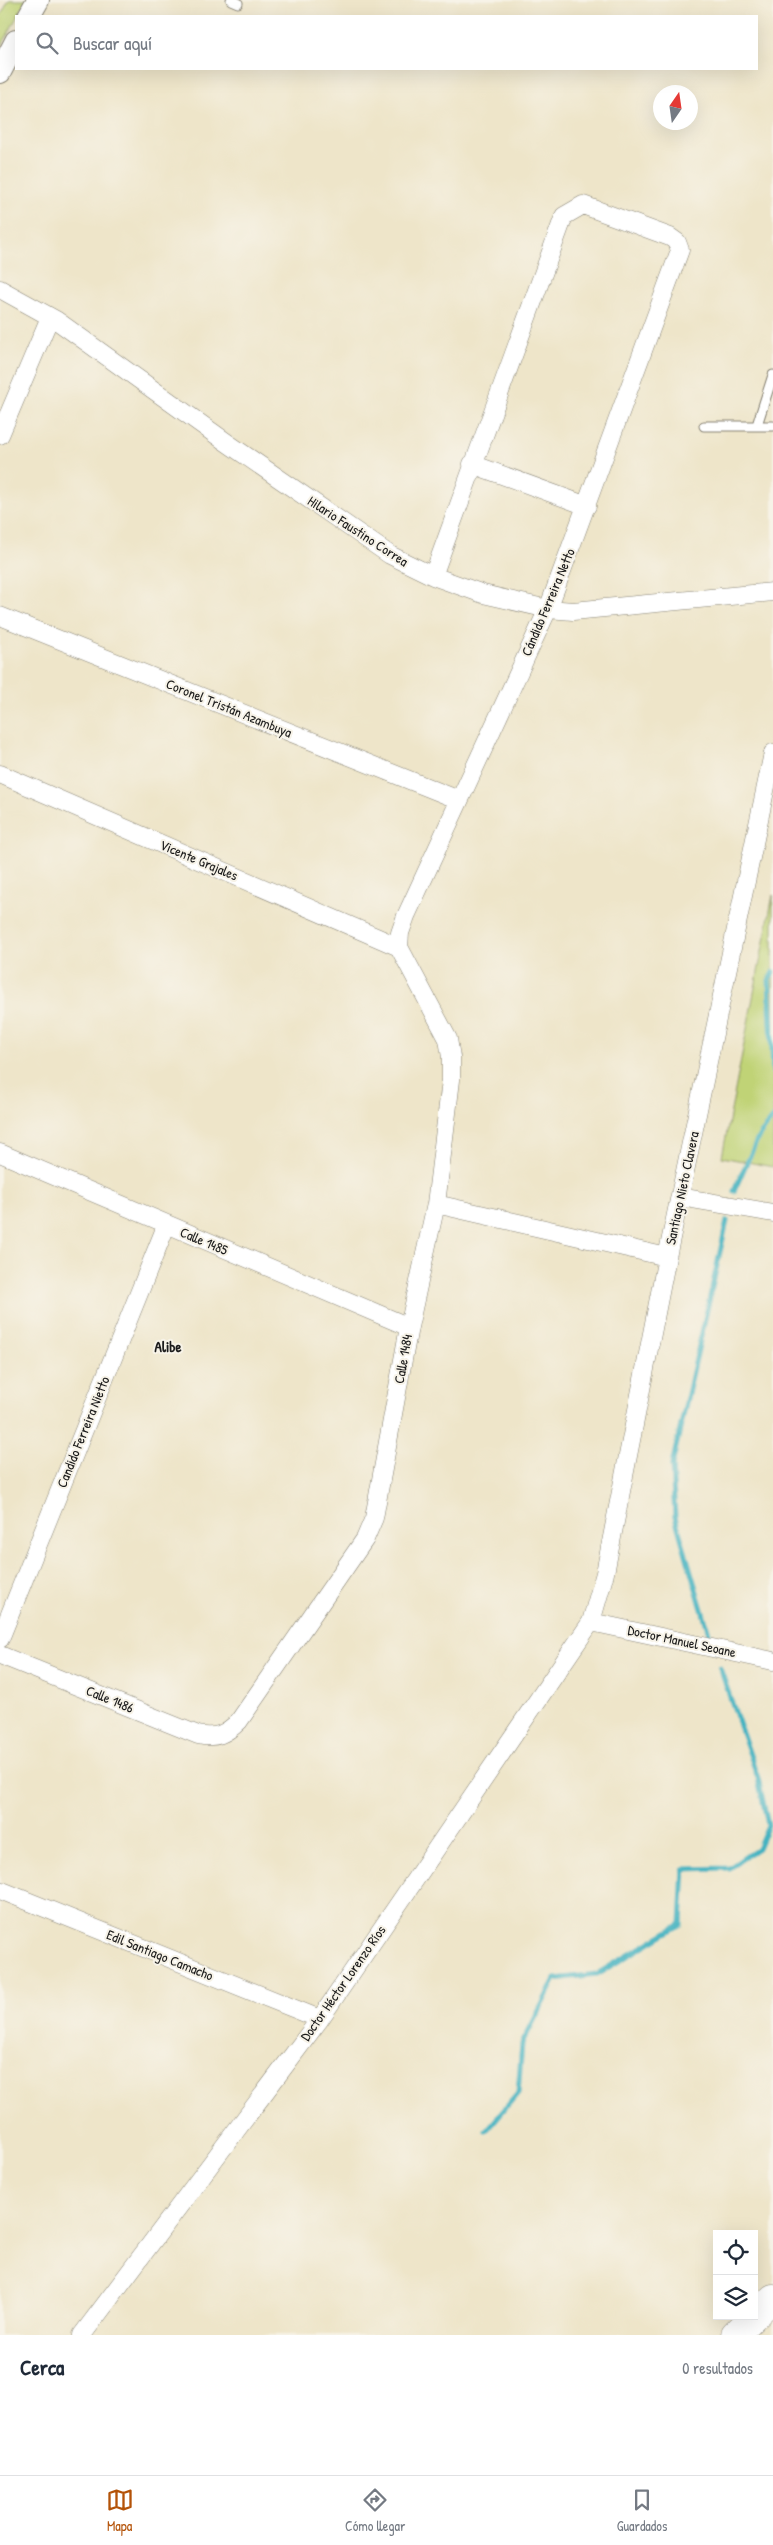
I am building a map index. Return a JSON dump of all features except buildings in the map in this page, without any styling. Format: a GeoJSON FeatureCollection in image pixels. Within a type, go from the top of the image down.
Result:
{"type":"FeatureCollection","features":[{"type":"Feature","properties":{"kind":"highway"},"geometry":{"type":"LineString","coordinates":[[758,2312],[773,2298]]}},
{"type":"Feature","properties":{"kind":"highway"},"geometry":{"type":"LineString","coordinates":[[734,2335],[750,2320]]}},
{"type":"Feature","properties":{"kind":"street"},"geometry":{"type":"LineString","coordinates":[[30,15],[38,0]]}},
{"type":"Feature","properties":{"kind":"street"},"geometry":{"type":"LineString","coordinates":[[0,72],[15,43]]}},
{"type":"Feature","properties":{"kind":"street","name":"Cándido Ferreira Netto"},"geometry":{"type":"LineString","coordinates":[[399,947],[400,933],[406,916],[548,609],[680,250],[677,242],[670,237],[583,206],[564,216],[472,464]]}},
{"type":"Feature","properties":{"kind":"street","name":"Hilario Faustino Correa"},"geometry":{"type":"LineString","coordinates":[[0,289],[50,316],[226,442],[390,555],[433,576],[483,594],[548,609],[573,611],[773,592]]}},
{"type":"Feature","properties":{"kind":"street"},"geometry":{"type":"LineString","coordinates":[[0,435],[50,316]]}},
{"type":"Feature","properties":{"kind":"street"},"geometry":{"type":"LineString","coordinates":[[433,576],[472,464],[587,506]]}},
{"type":"Feature","properties":{"kind":"street","name":"Coronel Tristán Azambuya"},"geometry":{"type":"LineString","coordinates":[[0,616],[459,800]]}},
{"type":"Feature","properties":{"kind":"street","name":"Santiago Nieto Clavera"},"geometry":{"type":"LineString","coordinates":[[591,1622],[606,1563],[667,1257],[773,753]]}},
{"type":"Feature","properties":{"kind":"street","name":"Vicente Grajales"},"geometry":{"type":"LineString","coordinates":[[0,774],[399,947]]}},
{"type":"Feature","properties":{"kind":"street","name":"Calle 1484"},"geometry":{"type":"LineString","coordinates":[[220,1736],[239,1721],[365,1539],[374,1518],[409,1327],[436,1204],[451,1080],[451,1057],[448,1039],[399,947]]}},
{"type":"Feature","properties":{"kind":"street","name":"Calle 1485"},"geometry":{"type":"LineString","coordinates":[[0,1153],[166,1226],[409,1327]]}},
{"type":"Feature","properties":{"kind":"street"},"geometry":{"type":"LineString","coordinates":[[680,1197],[773,1213]]}},
{"type":"Feature","properties":{"kind":"street"},"geometry":{"type":"LineString","coordinates":[[436,1204],[667,1257]]}},
{"type":"Feature","properties":{"kind":"street","name":"Candido Ferreira Nietto"},"geometry":{"type":"LineString","coordinates":[[0,1639],[166,1226]]}},
{"type":"Feature","properties":{"kind":"street","name":"Doctor Manuel Seoane"},"geometry":{"type":"LineString","coordinates":[[591,1622],[773,1661]]}},
{"type":"Feature","properties":{"kind":"street","name":"Doctor Héctor Lorenzo Ríos"},"geometry":{"type":"LineString","coordinates":[[82,2335],[320,2019],[591,1622]]}},
{"type":"Feature","properties":{"kind":"street","name":"Calle 1486"},"geometry":{"type":"LineString","coordinates":[[0,1656],[198,1735],[210,1738],[220,1736]]}},
{"type":"Feature","properties":{"kind":"street","name":"Edil Santiago Camacho"},"geometry":{"type":"LineString","coordinates":[[0,1890],[320,2019]]}},
{"type":"Feature","properties":{"kind":"lane"},"geometry":{"type":"LineString","coordinates":[[757,425],[773,375]]}},
{"type":"Feature","properties":{"kind":"lane"},"geometry":{"type":"LineString","coordinates":[[704,426],[773,426]]}},
{"type":"Feature","properties":{"kind":"green space"},"geometry":{"type":"Polygon","coordinates":[[[9,0],[26,0],[18,15],[15,15],[15,21],[0,49],[0,17],[9,0]]]}},
{"type":"Feature","properties":{"kind":"green space"},"geometry":{"type":"Polygon","coordinates":[[[773,895],[773,1167],[722,1157],[773,895]]]}},
{"type":"Feature","properties":{"kind":"waterway"},"geometry":{"type":"LineString","coordinates":[[773,972],[769,980],[773,1073]]}},
{"type":"Feature","properties":{"kind":"waterway"},"geometry":{"type":"LineString","coordinates":[[734,1191],[759,1136],[773,1118]]}},
{"type":"Feature","properties":{"kind":"waterway"},"geometry":{"type":"LineString","coordinates":[[711,1640],[675,1517],[672,1465],[727,1221]]}},
{"type":"Feature","properties":{"kind":"waterway"},"geometry":{"type":"LineString","coordinates":[[486,2131],[518,2093],[522,2044],[555,1979],[597,1974],[681,1924],[684,1869],[729,1868],[758,1848],[768,1825],[758,1778],[720,1668]]}},
{"type":"Feature","properties":{"kind":"district","name":"Alibe"},"geometry":{"type":"Point","coordinates":[168,1347]}}]}
